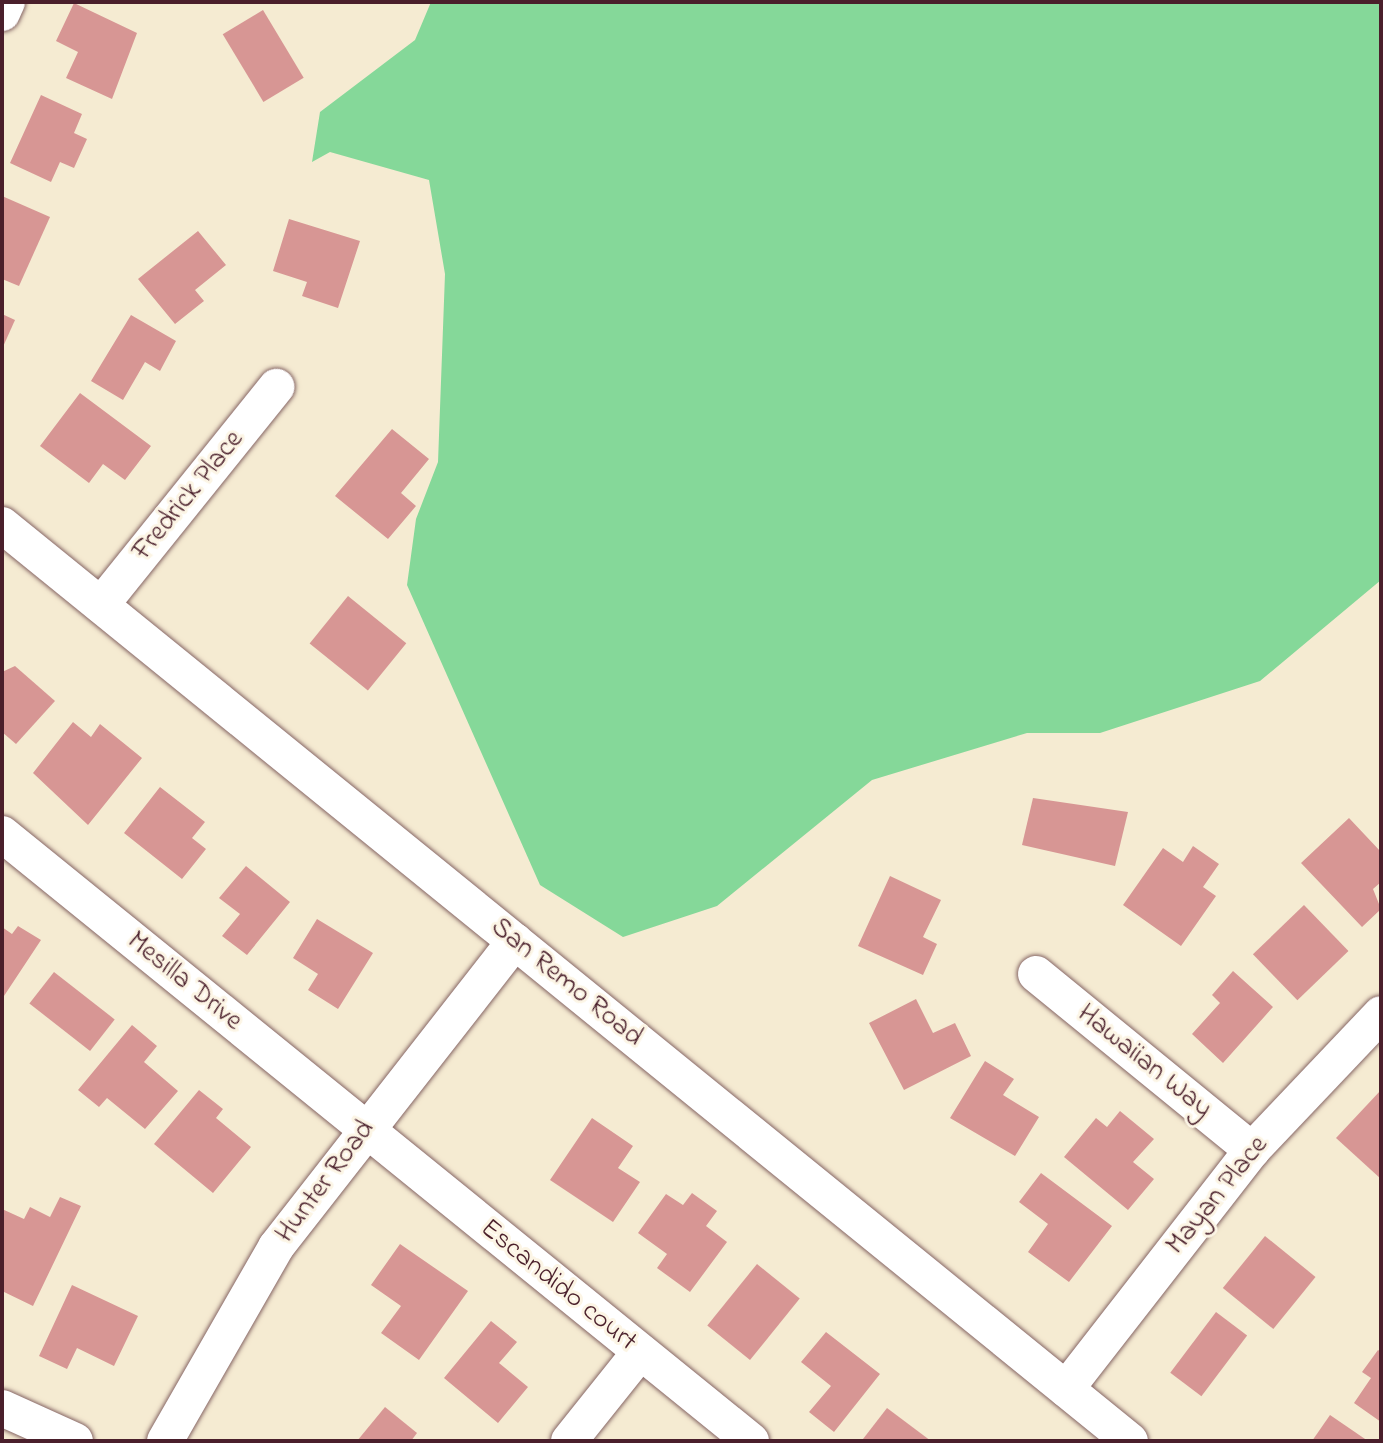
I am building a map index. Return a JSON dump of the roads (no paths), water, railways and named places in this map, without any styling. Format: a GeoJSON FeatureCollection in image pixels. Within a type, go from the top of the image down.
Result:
{"type":"FeatureCollection","features":[{"type":"Feature","properties":{"kind":"street"},"geometry":{"type":"LineString","coordinates":[[2,13],[7,2]]}},
{"type":"Feature","properties":{"kind":"street","name":"Fredrick Place"},"geometry":{"type":"LineString","coordinates":[[101,605],[276,387]]}},
{"type":"Feature","properties":{"kind":"street","name":"San Remo Road"},"geometry":{"type":"LineString","coordinates":[[2,525],[1130,1441]]}},
{"type":"Feature","properties":{"kind":"street","name":"Mesilla Drive"},"geometry":{"type":"LineString","coordinates":[[2,834],[365,1129]]}},
{"type":"Feature","properties":{"kind":"street","name":"Hunter Road"},"geometry":{"type":"LineString","coordinates":[[165,1441],[276,1247],[365,1129],[515,941]]}},
{"type":"Feature","properties":{"kind":"street","name":"Hawaiian Way"},"geometry":{"type":"LineString","coordinates":[[1036,974],[1252,1150]]}},
{"type":"Feature","properties":{"kind":"street","name":"Mayan Place"},"geometry":{"type":"LineString","coordinates":[[1066,1389],[1252,1150],[1381,1014]]}},
{"type":"Feature","properties":{"kind":"street","name":"Escandido court"},"geometry":{"type":"LineString","coordinates":[[365,1129],[751,1441]]}},
{"type":"Feature","properties":{"kind":"street"},"geometry":{"type":"LineString","coordinates":[[569,1441],[640,1352]]}},
{"type":"Feature","properties":{"kind":"street"},"geometry":{"type":"LineString","coordinates":[[2,1408],[75,1441]]}}]}
